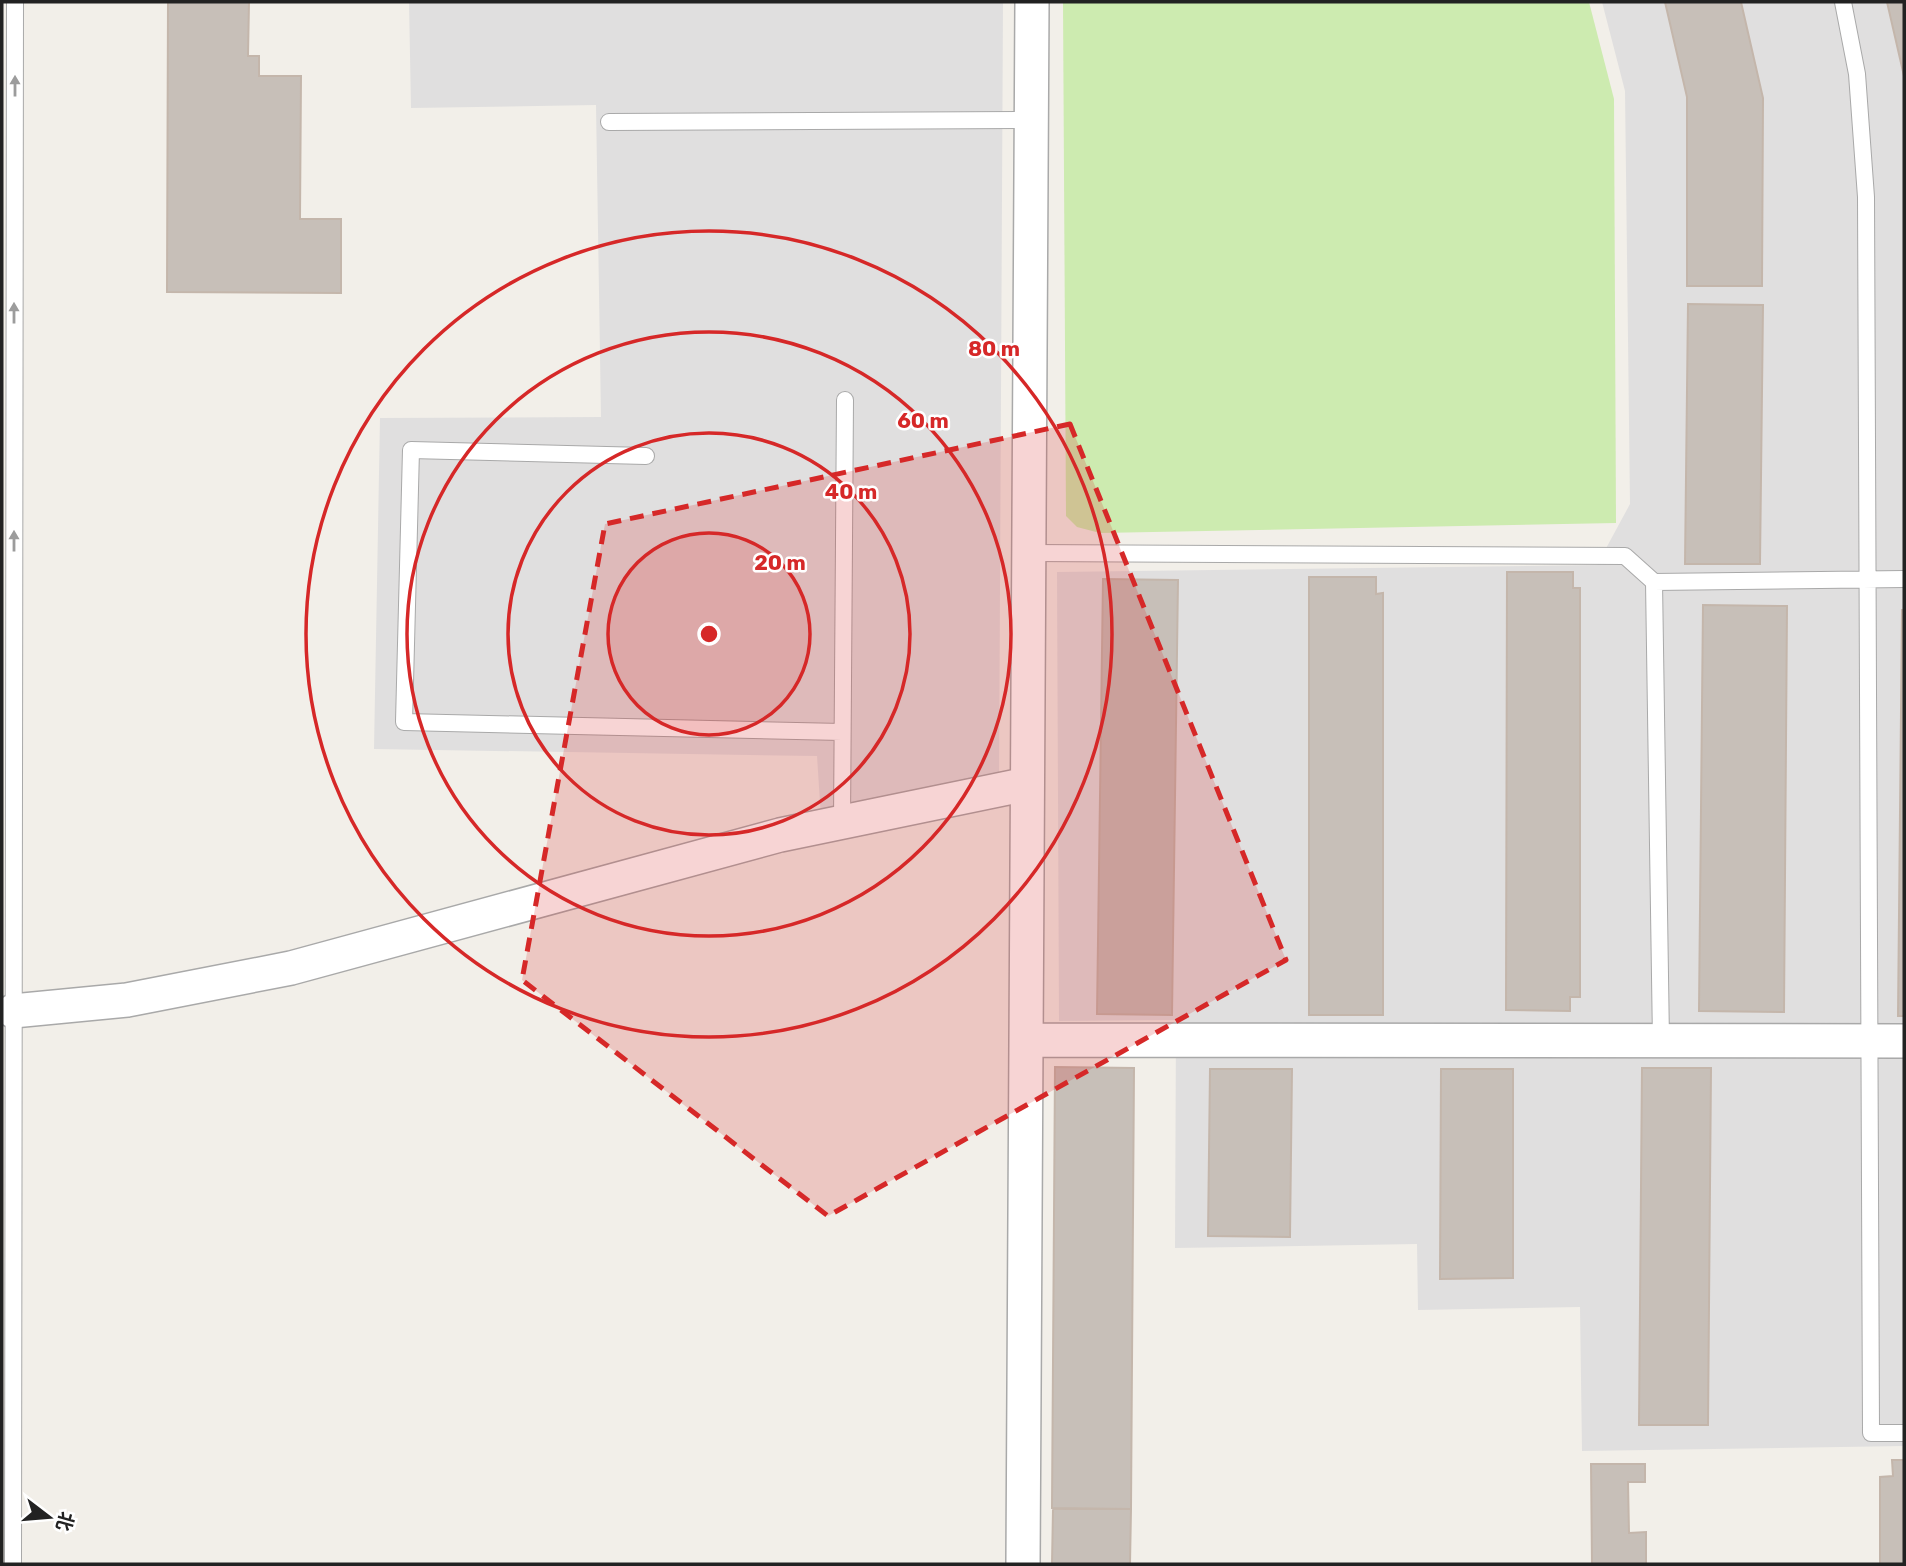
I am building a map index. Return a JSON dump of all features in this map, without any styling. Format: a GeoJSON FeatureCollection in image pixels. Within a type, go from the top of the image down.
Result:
{"type":"FeatureCollection","features":[{"type":"Feature","properties":{"kind":"street"},"geometry":{"type":"LineString","coordinates":[[1023,1564],[1031,2]]}},
{"type":"Feature","properties":{"kind":"street"},"geometry":{"type":"LineString","coordinates":[[13,1011],[127,1000],[291,968],[780,835],[1027,784]]}},
{"type":"Feature","properties":{"kind":"street"},"geometry":{"type":"LineString","coordinates":[[1026,1040],[1904,1041]]}},
{"type":"Feature","properties":{"kind":"lane"},"geometry":{"type":"LineString","coordinates":[[13,1564],[15,2]]}},
{"type":"Feature","properties":{"kind":"lane"},"geometry":{"type":"LineString","coordinates":[[1843,2],[1857,74],[1866,197],[1871,1433],[1904,1433]]}},
{"type":"Feature","properties":{"kind":"lane"},"geometry":{"type":"LineString","coordinates":[[608,122],[1031,120]]}},
{"type":"Feature","properties":{"kind":"lane"},"geometry":{"type":"LineString","coordinates":[[842,822],[845,400]]}},
{"type":"Feature","properties":{"kind":"lane"},"geometry":{"type":"LineString","coordinates":[[646,456],[411,450],[404,722],[842,732]]}},
{"type":"Feature","properties":{"kind":"lane"},"geometry":{"type":"LineString","coordinates":[[1028,553],[1625,556],[1654,582],[1904,579]]}},
{"type":"Feature","properties":{"kind":"lane"},"geometry":{"type":"LineString","coordinates":[[1654,582],[1661,1041]]}},
{"type":"Feature","properties":{"kind":"highlighted area"},"geometry":{"type":"Polygon","coordinates":[[[1070,424],[1286,960],[828,1216],[522,980],[605,524],[1070,424]]]}},
{"type":"Feature","properties":{"kind":"shaded area"},"geometry":{"type":"Polygon","coordinates":[[[409,2],[1003,2],[999,785],[821,818],[817,756],[374,749],[380,418],[601,417],[596,105],[411,108],[409,2]]]}},
{"type":"Feature","properties":{"kind":"shaded area"},"geometry":{"type":"Polygon","coordinates":[[[1602,2],[1904,2],[1904,1446],[1582,1451],[1580,1307],[1418,1310],[1417,1244],[1175,1248],[1176,1020],[1059,1021],[1057,572],[1597,565],[1630,504],[1625,91],[1602,2]]]}},
{"type":"Feature","properties":{"kind":"green space"},"geometry":{"type":"Polygon","coordinates":[[[1063,2],[1589,2],[1614,99],[1616,523],[1100,533],[1077,527],[1066,516],[1063,2]]]}},
{"type":"Feature","properties":{"kind":"building"},"geometry":{"type":"Polygon","coordinates":[[[168,2],[249,2],[248,56],[259,56],[259,76],[301,76],[300,219],[341,219],[341,293],[167,292],[168,2]]]}},
{"type":"Feature","properties":{"kind":"building"},"geometry":{"type":"Polygon","coordinates":[[[1665,2],[1741,2],[1763,98],[1762,286],[1687,286],[1687,97],[1665,2]]]}},
{"type":"Feature","properties":{"kind":"building"},"geometry":{"type":"Polygon","coordinates":[[[1887,2],[1904,2],[1904,76],[1887,2]]]}},
{"type":"Feature","properties":{"kind":"building"},"geometry":{"type":"Polygon","coordinates":[[[1688,304],[1763,305],[1760,564],[1685,564],[1688,304]]]}},
{"type":"Feature","properties":{"kind":"building"},"geometry":{"type":"Polygon","coordinates":[[[1507,572],[1573,572],[1573,588],[1580,588],[1580,997],[1570,997],[1570,1011],[1506,1010],[1507,572]]]}},
{"type":"Feature","properties":{"kind":"building"},"geometry":{"type":"Polygon","coordinates":[[[1309,577],[1376,577],[1376,594],[1383,593],[1383,1015],[1309,1015],[1309,577]]]}},
{"type":"Feature","properties":{"kind":"building"},"geometry":{"type":"Polygon","coordinates":[[[1103,579],[1178,580],[1172,1015],[1097,1014],[1103,579]]]}},
{"type":"Feature","properties":{"kind":"building"},"geometry":{"type":"Polygon","coordinates":[[[1703,605],[1787,606],[1784,1012],[1699,1011],[1703,605]]]}},
{"type":"Feature","properties":{"kind":"building"},"geometry":{"type":"Polygon","coordinates":[[[1902,610],[1904,1016],[1898,1016],[1902,610]]]}},
{"type":"Feature","properties":{"kind":"building"},"geometry":{"type":"Polygon","coordinates":[[[1055,1067],[1134,1068],[1131,1509],[1052,1508],[1055,1067]]]}},
{"type":"Feature","properties":{"kind":"building"},"geometry":{"type":"Polygon","coordinates":[[[1642,1068],[1711,1068],[1708,1425],[1639,1425],[1642,1068]]]}},
{"type":"Feature","properties":{"kind":"building"},"geometry":{"type":"Polygon","coordinates":[[[1210,1069],[1292,1069],[1290,1237],[1208,1236],[1210,1069]]]}},
{"type":"Feature","properties":{"kind":"building"},"geometry":{"type":"Polygon","coordinates":[[[1441,1069],[1513,1069],[1513,1278],[1440,1279],[1441,1069]]]}},
{"type":"Feature","properties":{"kind":"building"},"geometry":{"type":"Polygon","coordinates":[[[1892,1460],[1904,1460],[1904,1564],[1880,1564],[1880,1477],[1893,1476],[1892,1460]]]}},
{"type":"Feature","properties":{"kind":"building"},"geometry":{"type":"Polygon","coordinates":[[[1591,1464],[1645,1464],[1645,1482],[1628,1482],[1629,1533],[1646,1532],[1646,1564],[1592,1564],[1591,1464]]]}},
{"type":"Feature","properties":{"kind":"building"},"geometry":{"type":"Polygon","coordinates":[[[1053,1509],[1131,1509],[1130,1564],[1052,1564],[1053,1509]]]}}]}
